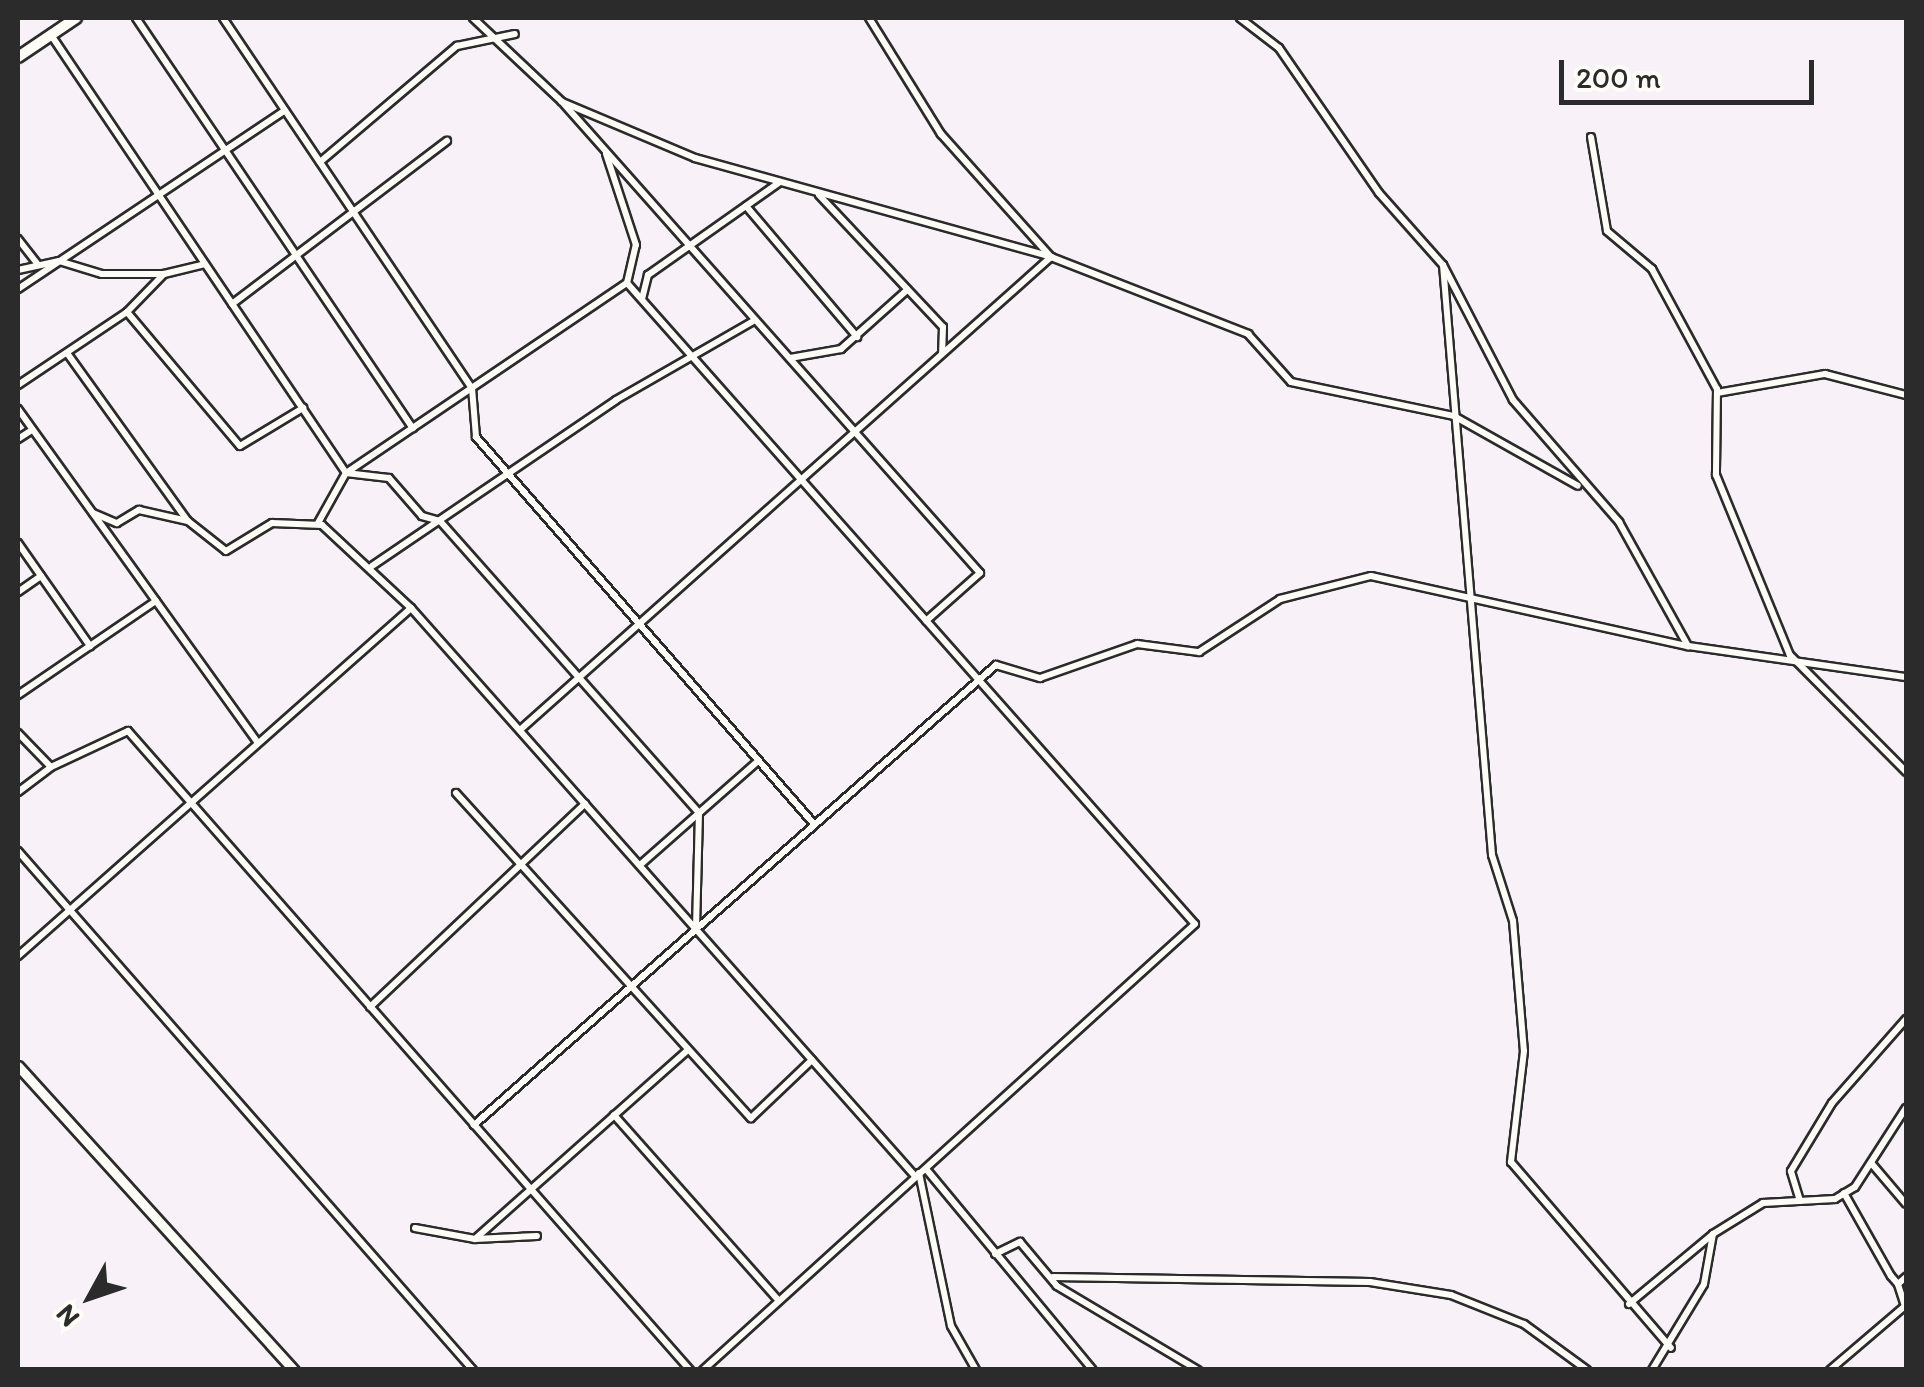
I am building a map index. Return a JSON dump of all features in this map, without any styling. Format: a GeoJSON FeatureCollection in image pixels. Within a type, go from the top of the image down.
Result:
{"type":"FeatureCollection","features":[{"type":"Feature","properties":{"kind":"main road"},"geometry":{"type":"LineString","coordinates":[[18,57],[76,18]]}},
{"type":"Feature","properties":{"kind":"main road"},"geometry":{"type":"LineString","coordinates":[[18,1066],[294,1370]]}},
{"type":"Feature","properties":{"kind":"street"},"geometry":{"type":"LineString","coordinates":[[136,18],[413,428]]}},
{"type":"Feature","properties":{"kind":"street"},"geometry":{"type":"LineString","coordinates":[[223,18],[472,388],[476,437],[505,475],[814,824]]}},
{"type":"Feature","properties":{"kind":"street"},"geometry":{"type":"LineString","coordinates":[[473,18],[562,102],[980,573],[926,621]]}},
{"type":"Feature","properties":{"kind":"street"},"geometry":{"type":"LineString","coordinates":[[870,18],[941,134],[1051,257]]}},
{"type":"Feature","properties":{"kind":"street"},"geometry":{"type":"LineString","coordinates":[[1240,18],[1280,48],[1379,193],[1443,265],[1512,400],[1578,486],[1619,522],[1688,646]]}},
{"type":"Feature","properties":{"kind":"street"},"geometry":{"type":"LineString","coordinates":[[51,34],[346,472],[389,478],[422,516],[440,521],[699,813],[696,929]]}},
{"type":"Feature","properties":{"kind":"street"},"geometry":{"type":"LineString","coordinates":[[320,162],[457,46],[515,34]]}},
{"type":"Feature","properties":{"kind":"street"},"geometry":{"type":"LineString","coordinates":[[562,102],[780,182],[1051,257],[1248,334],[1291,382],[1454,416],[1578,486]]}},
{"type":"Feature","properties":{"kind":"street"},"geometry":{"type":"LineString","coordinates":[[18,289],[284,110]]}},
{"type":"Feature","properties":{"kind":"street"},"geometry":{"type":"LineString","coordinates":[[1590,138],[1607,231],[1652,269],[1717,393],[1716,476],[1790,656],[1906,772]]}},
{"type":"Feature","properties":{"kind":"street"},"geometry":{"type":"LineString","coordinates":[[232,304],[299,259],[447,141]]}},
{"type":"Feature","properties":{"kind":"street"},"geometry":{"type":"LineString","coordinates":[[318,524],[346,472],[627,284],[636,245],[605,151]]}},
{"type":"Feature","properties":{"kind":"street"},"geometry":{"type":"LineString","coordinates":[[642,300],[648,276],[780,182]]}},
{"type":"Feature","properties":{"kind":"street"},"geometry":{"type":"LineString","coordinates":[[817,193],[942,327],[942,355]]}},
{"type":"Feature","properties":{"kind":"street"},"geometry":{"type":"LineString","coordinates":[[746,206],[858,337]]}},
{"type":"Feature","properties":{"kind":"street"},"geometry":{"type":"LineString","coordinates":[[18,239],[38,265]]}},
{"type":"Feature","properties":{"kind":"street"},"geometry":{"type":"LineString","coordinates":[[520,730],[1051,257]]}},
{"type":"Feature","properties":{"kind":"street"},"geometry":{"type":"LineString","coordinates":[[18,270],[59,261],[102,274],[164,274],[205,264]]}},
{"type":"Feature","properties":{"kind":"street"},"geometry":{"type":"LineString","coordinates":[[1443,265],[1465,592],[1492,854],[1512,921],[1524,1051],[1510,1162],[1671,1348]]}},
{"type":"Feature","properties":{"kind":"street"},"geometry":{"type":"LineString","coordinates":[[18,385],[127,312],[164,274]]}},
{"type":"Feature","properties":{"kind":"street"},"geometry":{"type":"LineString","coordinates":[[627,284],[1195,924],[703,1370]]}},
{"type":"Feature","properties":{"kind":"street"},"geometry":{"type":"LineString","coordinates":[[788,358],[827,356],[858,337],[907,290]]}},
{"type":"Feature","properties":{"kind":"street"},"geometry":{"type":"LineString","coordinates":[[127,312],[240,446],[302,408]]}},
{"type":"Feature","properties":{"kind":"street"},"geometry":{"type":"LineString","coordinates":[[372,566],[657,375],[695,361],[755,320]]}},
{"type":"Feature","properties":{"kind":"street"},"geometry":{"type":"LineString","coordinates":[[68,353],[188,521],[226,551],[272,523],[318,524],[372,566],[812,1060],[995,1254],[1093,1370]]}},
{"type":"Feature","properties":{"kind":"street"},"geometry":{"type":"LineString","coordinates":[[1717,393],[1825,374],[1906,395]]}},
{"type":"Feature","properties":{"kind":"street"},"geometry":{"type":"LineString","coordinates":[[18,409],[258,744]]}},
{"type":"Feature","properties":{"kind":"street"},"geometry":{"type":"LineString","coordinates":[[18,439],[32,430]]}},
{"type":"Feature","properties":{"kind":"street"},"geometry":{"type":"LineString","coordinates":[[92,514],[118,523],[138,510],[188,521]]}},
{"type":"Feature","properties":{"kind":"street"},"geometry":{"type":"LineString","coordinates":[[18,543],[90,646]]}},
{"type":"Feature","properties":{"kind":"street"},"geometry":{"type":"LineString","coordinates":[[18,592],[40,576]]}},
{"type":"Feature","properties":{"kind":"street"},"geometry":{"type":"LineString","coordinates":[[474,1125],[996,664],[1040,678],[1137,644],[1199,652],[1280,599],[1372,576],[1465,592],[1688,646],[1790,656],[1906,676]]}},
{"type":"Feature","properties":{"kind":"street"},"geometry":{"type":"LineString","coordinates":[[18,694],[156,601]]}},
{"type":"Feature","properties":{"kind":"street"},"geometry":{"type":"LineString","coordinates":[[18,956],[411,608]]}},
{"type":"Feature","properties":{"kind":"street"},"geometry":{"type":"LineString","coordinates":[[18,792],[51,767],[128,731],[690,1370]]}},
{"type":"Feature","properties":{"kind":"street"},"geometry":{"type":"LineString","coordinates":[[18,733],[51,767]]}},
{"type":"Feature","properties":{"kind":"street"},"geometry":{"type":"LineString","coordinates":[[640,865],[758,760]]}},
{"type":"Feature","properties":{"kind":"street"},"geometry":{"type":"LineString","coordinates":[[456,792],[751,1118],[812,1060]]}},
{"type":"Feature","properties":{"kind":"street"},"geometry":{"type":"LineString","coordinates":[[370,1007],[585,804]]}},
{"type":"Feature","properties":{"kind":"street"},"geometry":{"type":"LineString","coordinates":[[18,851],[473,1370]]}},
{"type":"Feature","properties":{"kind":"street"},"geometry":{"type":"LineString","coordinates":[[1800,1201],[1791,1171],[1832,1103],[1906,1019]]}},
{"type":"Feature","properties":{"kind":"street"},"geometry":{"type":"LineString","coordinates":[[475,1239],[688,1050]]}},
{"type":"Feature","properties":{"kind":"street"},"geometry":{"type":"LineString","coordinates":[[1630,1304],[1713,1234],[1763,1203],[1844,1193],[1872,1164],[1906,1108]]}},
{"type":"Feature","properties":{"kind":"street"},"geometry":{"type":"LineString","coordinates":[[614,1116],[778,1300]]}},
{"type":"Feature","properties":{"kind":"street"},"geometry":{"type":"LineString","coordinates":[[1872,1164],[1906,1204]]}},
{"type":"Feature","properties":{"kind":"street"},"geometry":{"type":"LineString","coordinates":[[920,1172],[951,1326],[976,1370]]}},
{"type":"Feature","properties":{"kind":"street"},"geometry":{"type":"LineString","coordinates":[[1830,1370],[1905,1306],[1898,1284],[1844,1193]]}},
{"type":"Feature","properties":{"kind":"street"},"geometry":{"type":"LineString","coordinates":[[415,1228],[475,1239],[537,1236]]}},
{"type":"Feature","properties":{"kind":"street"},"geometry":{"type":"LineString","coordinates":[[1652,1370],[1671,1348],[1704,1284],[1713,1234]]}},
{"type":"Feature","properties":{"kind":"street"},"geometry":{"type":"LineString","coordinates":[[995,1254],[1020,1242],[1053,1278],[1198,1370]]}},
{"type":"Feature","properties":{"kind":"street"},"geometry":{"type":"LineString","coordinates":[[1898,1284],[1906,1277]]}},
{"type":"Feature","properties":{"kind":"street"},"geometry":{"type":"LineString","coordinates":[[1053,1278],[1370,1282],[1450,1295],[1524,1324],[1586,1370]]}}]}
